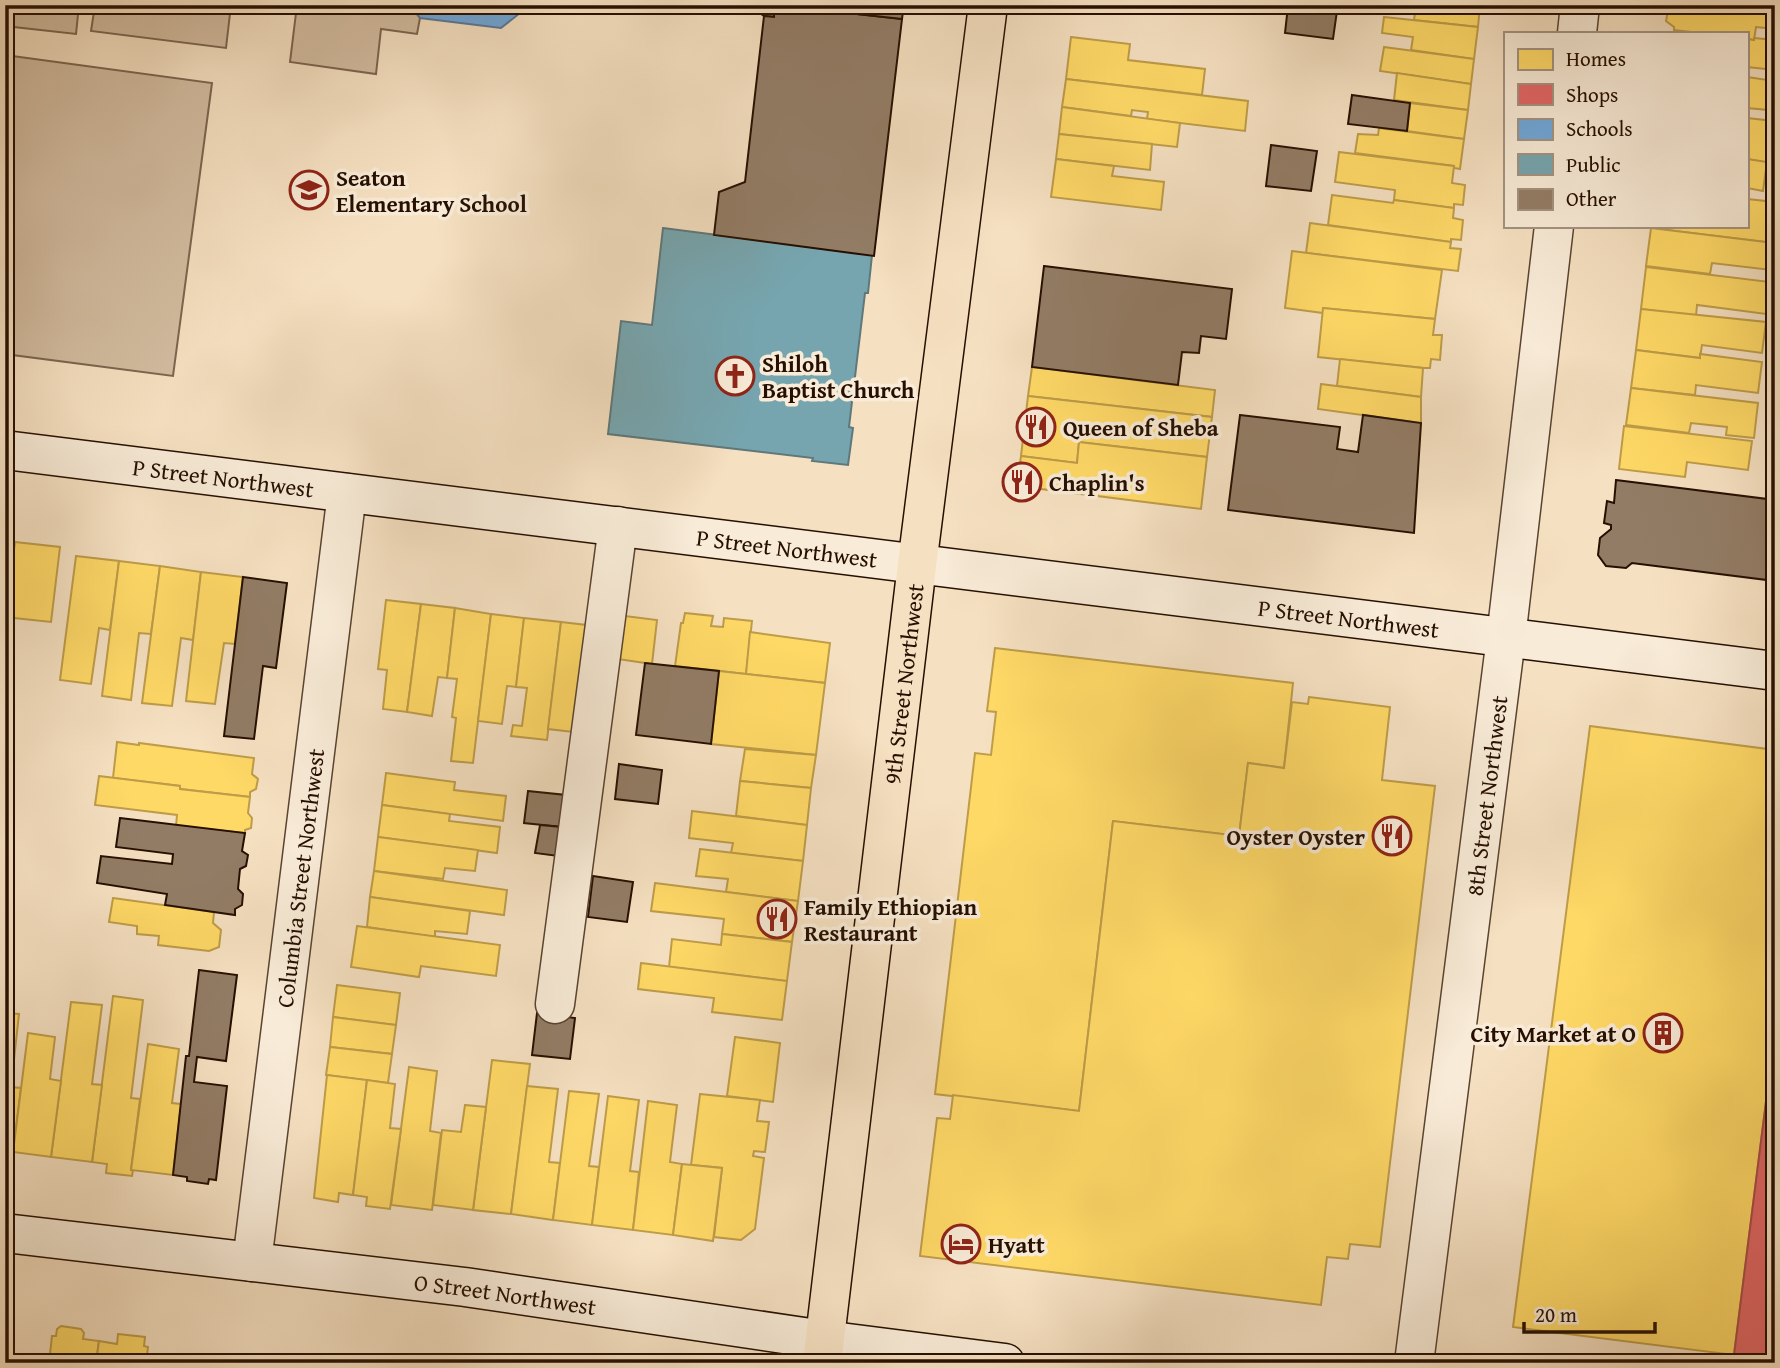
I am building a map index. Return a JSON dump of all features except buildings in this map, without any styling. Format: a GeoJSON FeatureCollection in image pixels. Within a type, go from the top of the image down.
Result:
{"type":"FeatureCollection","features":[{"type":"Feature","properties":{"kind":"main road","name":"9th Street Northwest"},"geometry":{"type":"LineString","coordinates":[[823,1351],[916,565],[988,5]]}},
{"type":"Feature","properties":{"kind":"street"},"geometry":{"type":"LineString","coordinates":[[1577,32],[1580,5]]}},
{"type":"Feature","properties":{"kind":"street","name":"8th Street Northwest"},"geometry":{"type":"LineString","coordinates":[[1414,1363],[1506,638],[1554,228]]}},
{"type":"Feature","properties":{"kind":"street","name":"P Street Northwest"},"geometry":{"type":"LineString","coordinates":[[5,450],[1775,671]]}},
{"type":"Feature","properties":{"kind":"street","name":"Columbia Street Northwest"},"geometry":{"type":"LineString","coordinates":[[252,1262],[347,493]]}},
{"type":"Feature","properties":{"kind":"street"},"geometry":{"type":"LineString","coordinates":[[555,1004],[618,526]]}},
{"type":"Feature","properties":{"kind":"street","name":"O Street Northwest"},"geometry":{"type":"LineString","coordinates":[[5,1233],[466,1287],[823,1351],[1005,1363]]}},
{"type":"Feature","properties":{"kind":"shaded area"},"geometry":{"type":"Polygon","coordinates":[[[5,5],[79,5],[76,34],[5,26],[5,5]]]}},
{"type":"Feature","properties":{"kind":"shaded area"},"geometry":{"type":"Polygon","coordinates":[[[95,5],[231,5],[226,48],[91,31],[95,5]]]}},
{"type":"Feature","properties":{"kind":"shaded area"},"geometry":{"type":"Polygon","coordinates":[[[297,5],[410,5],[420,18],[417,34],[381,29],[376,74],[290,62],[297,5]]]}},
{"type":"Feature","properties":{"kind":"shaded area"},"geometry":{"type":"Polygon","coordinates":[[[5,55],[212,83],[173,376],[5,354],[5,55]]]}},
{"type":"Feature","properties":{"kind":"place","name":"Seaton Elementary School"},"geometry":{"type":"Point","coordinates":[309,190]}},
{"type":"Feature","properties":{"kind":"place","name":"Shiloh Baptist Church"},"geometry":{"type":"Point","coordinates":[735,376]}},
{"type":"Feature","properties":{"kind":"place","name":"Queen of Sheba"},"geometry":{"type":"Point","coordinates":[1036,427]}},
{"type":"Feature","properties":{"kind":"place","name":"Chaplin's"},"geometry":{"type":"Point","coordinates":[1022,482]}},
{"type":"Feature","properties":{"kind":"place","name":"Oyster Oyster"},"geometry":{"type":"Point","coordinates":[1392,836]}},
{"type":"Feature","properties":{"kind":"place","name":"Family Ethiopian Restaurant"},"geometry":{"type":"Point","coordinates":[777,919]}},
{"type":"Feature","properties":{"kind":"place","name":"City Market at O"},"geometry":{"type":"Point","coordinates":[1663,1033]}},
{"type":"Feature","properties":{"kind":"place","name":"Hyatt"},"geometry":{"type":"Point","coordinates":[961,1244]}}]}
